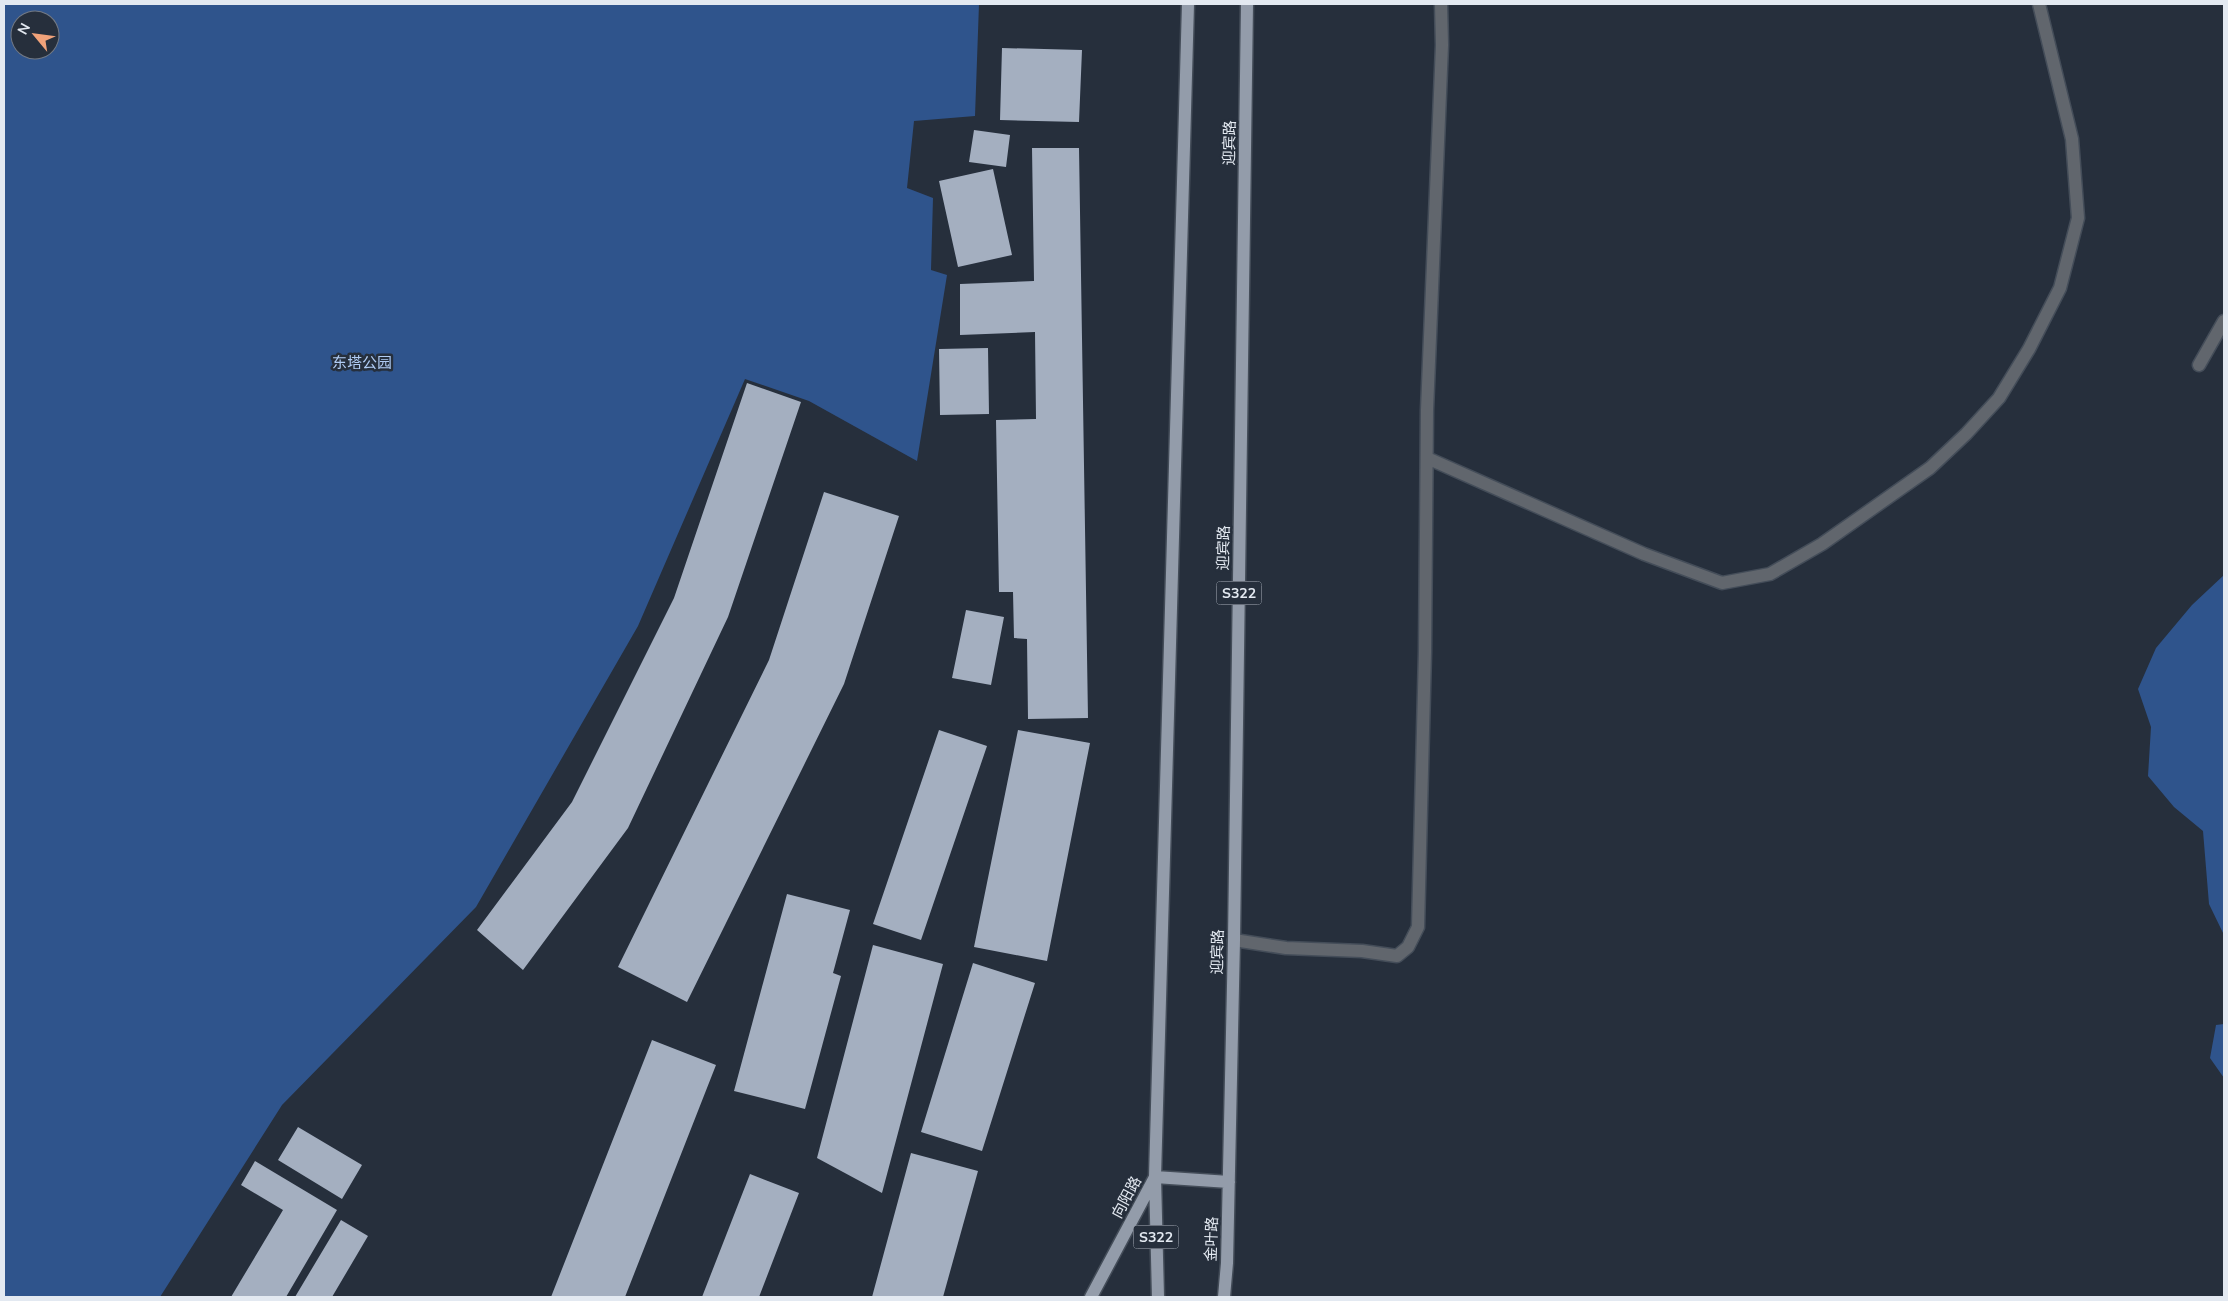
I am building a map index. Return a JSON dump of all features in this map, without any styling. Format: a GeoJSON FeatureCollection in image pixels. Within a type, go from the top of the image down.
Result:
{"type":"FeatureCollection","features":[{"type":"Feature","properties":{"kind":"main road","name":"S322"},"geometry":{"type":"LineString","coordinates":[[1158,1297],[1155,1177],[1188,4]]}},
{"type":"Feature","properties":{"kind":"main road","name":"迎宾路"},"geometry":{"type":"LineString","coordinates":[[1229,1182],[1247,4]]}},
{"type":"Feature","properties":{"kind":"main road","name":"向阳路"},"geometry":{"type":"LineString","coordinates":[[1091,1297],[1155,1177],[1229,1182]]}},
{"type":"Feature","properties":{"kind":"main road","name":"金叶路"},"geometry":{"type":"LineString","coordinates":[[1224,1297],[1227,1263],[1229,1182]]}},
{"type":"Feature","properties":{"kind":"street"},"geometry":{"type":"LineString","coordinates":[[1234,940],[1286,948],[1362,951],[1398,956],[1408,947],[1418,927],[1425,652],[1427,410],[1442,45],[1441,4]]}},
{"type":"Feature","properties":{"kind":"street"},"geometry":{"type":"LineString","coordinates":[[1426,458],[1644,554],[1722,583],[1770,574],[1830,538],[1930,468],[1966,434],[1999,398],[2024,357],[2060,288],[2078,218],[2072,139],[2039,4]]}},
{"type":"Feature","properties":{"kind":"street"},"geometry":{"type":"LineString","coordinates":[[2199,365],[2224,321]]}},
{"type":"Feature","properties":{"kind":"green space","name":"东塔公园"},"geometry":{"type":"Polygon","coordinates":[[[4,4],[979,4],[975,116],[914,121],[907,188],[933,198],[931,270],[947,275],[917,461],[809,401],[745,379],[638,626],[476,907],[282,1105],[160,1297],[4,1297],[4,4]]]}},
{"type":"Feature","properties":{"kind":"green space"},"geometry":{"type":"Polygon","coordinates":[[[2224,575],[2224,935],[2209,904],[2203,831],[2174,807],[2148,776],[2151,727],[2138,689],[2156,648],[2192,605],[2224,575]]]}},
{"type":"Feature","properties":{"kind":"green space"},"geometry":{"type":"Polygon","coordinates":[[[2224,1024],[2224,1078],[2210,1058],[2216,1025],[2224,1024]]]}},
{"type":"Feature","properties":{"kind":"building"},"geometry":{"type":"Polygon","coordinates":[[[1002,48],[1082,50],[1079,122],[1000,120],[1002,48]]]}},
{"type":"Feature","properties":{"kind":"building"},"geometry":{"type":"Polygon","coordinates":[[[974,130],[1010,135],[1006,167],[969,162],[974,130]]]}},
{"type":"Feature","properties":{"kind":"building"},"geometry":{"type":"Polygon","coordinates":[[[1032,148],[1079,148],[1088,718],[1028,719],[1027,639],[1014,638],[1013,592],[999,592],[996,420],[1036,419],[1035,332],[960,335],[960,284],[1034,281],[1032,148]]]}},
{"type":"Feature","properties":{"kind":"building"},"geometry":{"type":"Polygon","coordinates":[[[993,169],[1012,255],[958,267],[939,181],[993,169]]]}},
{"type":"Feature","properties":{"kind":"building"},"geometry":{"type":"Polygon","coordinates":[[[988,348],[989,414],[940,415],[939,349],[988,348]]]}},
{"type":"Feature","properties":{"kind":"building"},"geometry":{"type":"Polygon","coordinates":[[[747,383],[801,402],[728,617],[628,828],[523,970],[477,930],[572,802],[674,598],[747,383]]]}},
{"type":"Feature","properties":{"kind":"building"},"geometry":{"type":"Polygon","coordinates":[[[824,492],[899,516],[844,684],[687,1002],[618,967],[769,660],[824,492]]]}},
{"type":"Feature","properties":{"kind":"building"},"geometry":{"type":"Polygon","coordinates":[[[966,610],[1004,617],[991,685],[952,678],[966,610]]]}},
{"type":"Feature","properties":{"kind":"building"},"geometry":{"type":"Polygon","coordinates":[[[939,730],[987,746],[921,940],[873,924],[939,730]]]}},
{"type":"Feature","properties":{"kind":"building"},"geometry":{"type":"Polygon","coordinates":[[[1018,730],[1090,743],[1047,961],[974,947],[1018,730]]]}},
{"type":"Feature","properties":{"kind":"building"},"geometry":{"type":"Polygon","coordinates":[[[787,894],[850,910],[833,973],[841,976],[805,1109],[734,1091],[787,894]]]}},
{"type":"Feature","properties":{"kind":"building"},"geometry":{"type":"Polygon","coordinates":[[[873,945],[943,964],[882,1193],[817,1158],[873,945]]]}},
{"type":"Feature","properties":{"kind":"building"},"geometry":{"type":"Polygon","coordinates":[[[973,963],[1035,983],[982,1151],[921,1132],[973,963]]]}},
{"type":"Feature","properties":{"kind":"building"},"geometry":{"type":"Polygon","coordinates":[[[652,1040],[716,1065],[625,1297],[551,1297],[652,1040]]]}},
{"type":"Feature","properties":{"kind":"building"},"geometry":{"type":"Polygon","coordinates":[[[298,1127],[362,1165],[342,1199],[278,1160],[298,1127]]]}},
{"type":"Feature","properties":{"kind":"building"},"geometry":{"type":"Polygon","coordinates":[[[911,1153],[978,1171],[943,1297],[872,1297],[911,1153]]]}},
{"type":"Feature","properties":{"kind":"building"},"geometry":{"type":"Polygon","coordinates":[[[255,1161],[337,1210],[286,1297],[231,1297],[283,1210],[241,1185],[255,1161]]]}},
{"type":"Feature","properties":{"kind":"building"},"geometry":{"type":"Polygon","coordinates":[[[750,1174],[799,1193],[759,1297],[702,1297],[750,1174]]]}},
{"type":"Feature","properties":{"kind":"building"},"geometry":{"type":"Polygon","coordinates":[[[341,1220],[368,1236],[332,1297],[295,1297],[341,1220]]]}}]}
